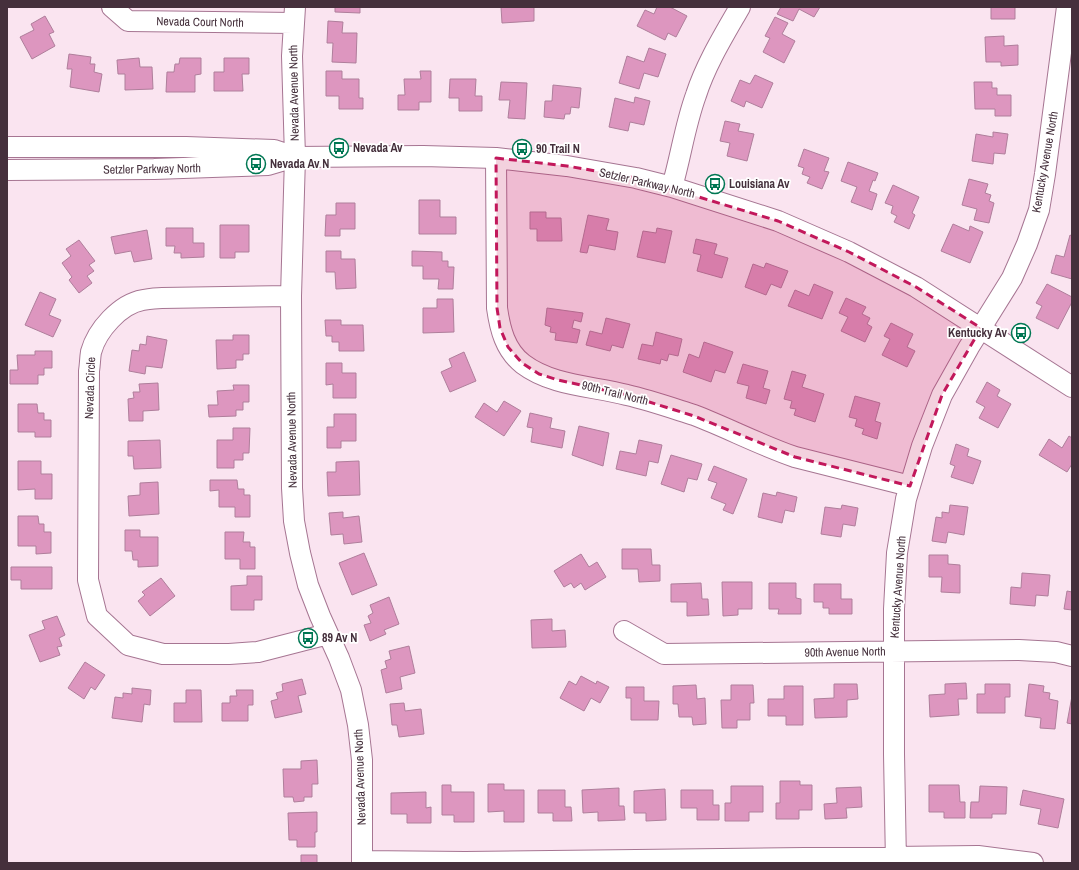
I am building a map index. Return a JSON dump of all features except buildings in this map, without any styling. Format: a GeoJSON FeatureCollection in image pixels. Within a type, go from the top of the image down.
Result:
{"type":"FeatureCollection","features":[{"type":"Feature","properties":{"kind":"street","name":"Nevada Court North"},"geometry":{"type":"LineString","coordinates":[[112,7],[128,21],[294,15]]}},
{"type":"Feature","properties":{"kind":"street"},"geometry":{"type":"LineString","coordinates":[[672,187],[696,94],[718,46],[740,7]]}},
{"type":"Feature","properties":{"kind":"street","name":"Kentucky Avenue North"},"geometry":{"type":"LineString","coordinates":[[896,860],[894,652],[897,554],[906,499],[922,446],[942,395],[969,347],[1012,278],[1039,210],[1067,7]]}},
{"type":"Feature","properties":{"kind":"street","name":"Nevada Avenue North"},"geometry":{"type":"LineString","coordinates":[[294,15],[292,56],[295,156],[290,296],[292,488],[294,521],[308,585],[351,690],[358,725],[362,760],[362,862]]}},
{"type":"Feature","properties":{"kind":"street","name":"Setzler Parkway North"},"geometry":{"type":"LineString","coordinates":[[7,147],[186,147],[274,150],[295,156],[423,156],[496,158],[567,166],[636,178],[672,187],[778,221],[849,252],[916,287],[1072,387]]}},
{"type":"Feature","properties":{"kind":"street","name":"Setzler Parkway North"},"geometry":{"type":"LineString","coordinates":[[7,170],[154,170],[268,165],[295,156]]}},
{"type":"Feature","properties":{"kind":"street","name":"90th Trail North"},"geometry":{"type":"LineString","coordinates":[[496,158],[497,308],[500,328],[508,347],[522,363],[539,374],[558,380],[627,395],[694,416],[779,452],[910,486]]}},
{"type":"Feature","properties":{"kind":"street","name":"Nevada Circle"},"geometry":{"type":"LineString","coordinates":[[290,296],[162,298],[142,300],[124,308],[109,320],[98,334],[91,352],[89,371],[88,580],[97,616],[128,645],[163,654],[229,654],[258,652],[328,634]]}},
{"type":"Feature","properties":{"kind":"street","name":"90th Avenue North"},"geometry":{"type":"LineString","coordinates":[[624,631],[664,654],[1019,650],[1056,652],[1072,656]]}},
{"type":"Feature","properties":{"kind":"street"},"geometry":{"type":"LineString","coordinates":[[362,862],[896,860],[978,856],[1034,863]]}},
{"type":"Feature","properties":{"kind":"highlighted area"},"geometry":{"type":"Polygon","coordinates":[[[496,158],[567,166],[636,178],[778,221],[849,252],[916,287],[981,328],[942,395],[910,486],[795,457],[694,416],[627,395],[558,380],[539,374],[522,363],[508,347],[500,328],[497,308],[496,158]]]}},
{"type":"Feature","properties":{"kind":"place","name":"Nevada Av"},"geometry":{"type":"Point","coordinates":[339,148]}},
{"type":"Feature","properties":{"kind":"place","name":"90 Trail N"},"geometry":{"type":"Point","coordinates":[522,149]}},
{"type":"Feature","properties":{"kind":"place","name":"Nevada Av N"},"geometry":{"type":"Point","coordinates":[256,164]}},
{"type":"Feature","properties":{"kind":"place","name":"Louisiana Av"},"geometry":{"type":"Point","coordinates":[715,184]}},
{"type":"Feature","properties":{"kind":"place","name":"Kentucky Av"},"geometry":{"type":"Point","coordinates":[1021,333]}},
{"type":"Feature","properties":{"kind":"place","name":"89 Av N"},"geometry":{"type":"Point","coordinates":[308,638]}}]}
